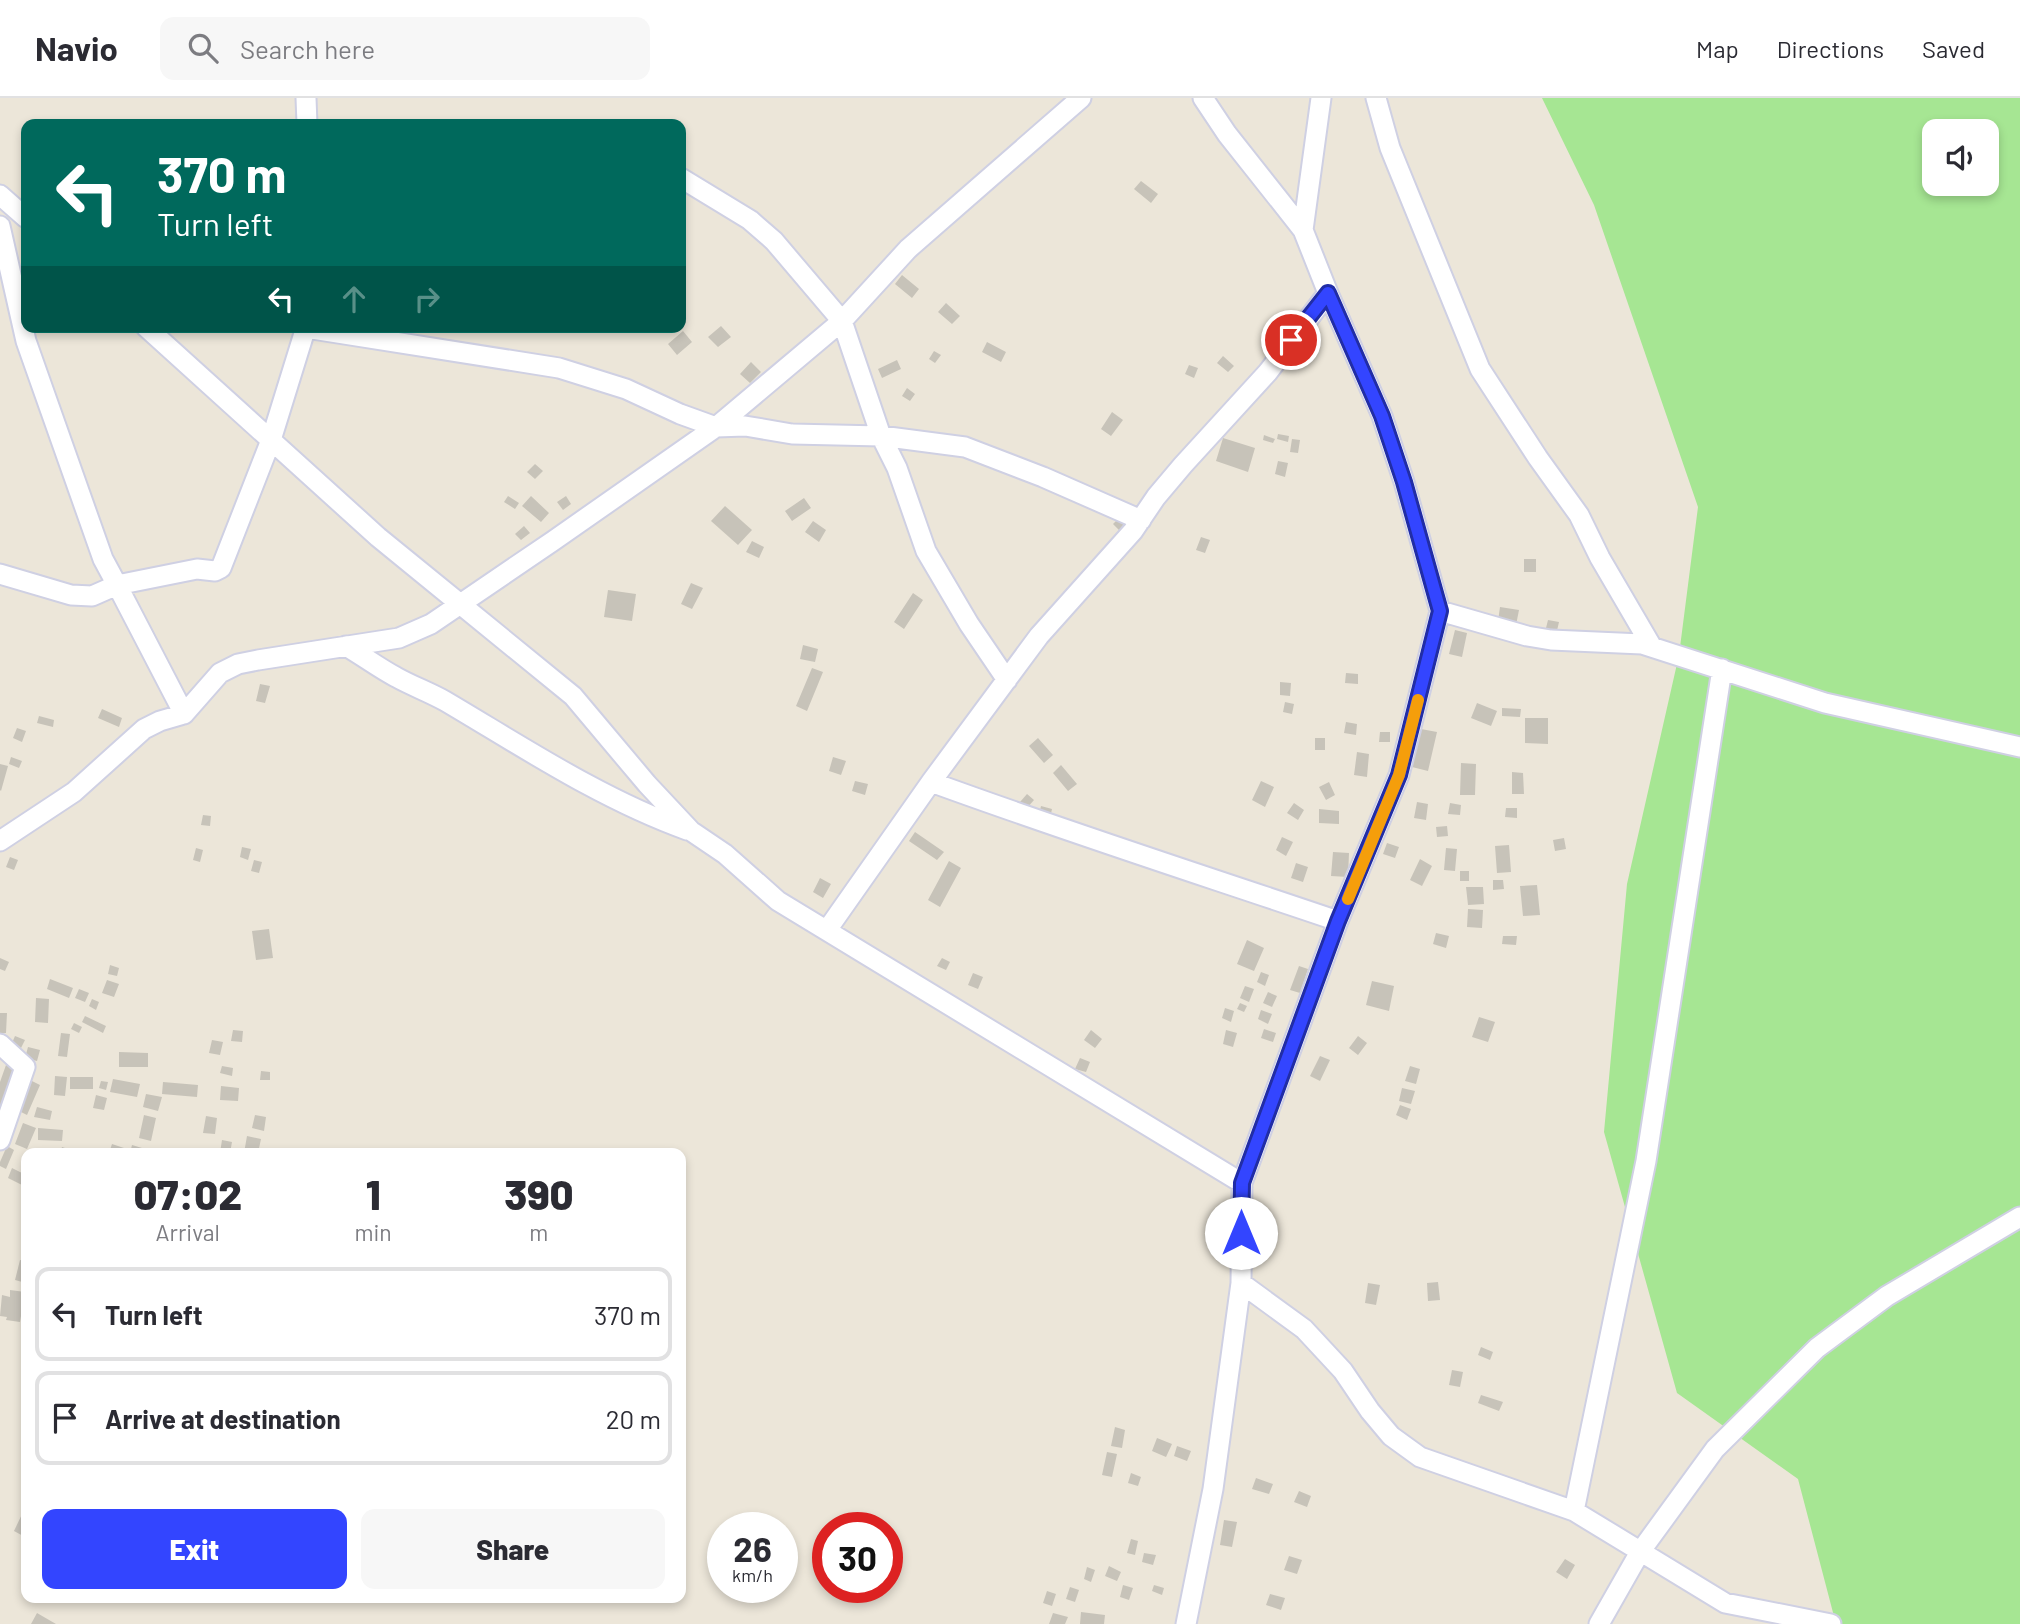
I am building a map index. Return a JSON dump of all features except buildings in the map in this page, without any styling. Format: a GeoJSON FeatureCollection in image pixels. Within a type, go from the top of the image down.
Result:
{"type":"FeatureCollection","features":[{"type":"Feature","properties":{"kind":"street"},"geometry":{"type":"LineString","coordinates":[[306,98],[307,119]]}},
{"type":"Feature","properties":{"kind":"street"},"geometry":{"type":"LineString","coordinates":[[0,841],[74,792],[144,729],[184,714],[220,673],[238,664],[399,638],[430,624],[460,605],[716,427],[842,321],[908,249],[1081,98]]}},
{"type":"Feature","properties":{"kind":"street"},"geometry":{"type":"LineString","coordinates":[[1186,1624],[1213,1489],[1241,1283],[1242,1183],[1338,921],[1399,775],[1440,611],[1404,482],[1382,416],[1303,230],[1227,134],[1203,98]]}},
{"type":"Feature","properties":{"kind":"street"},"geometry":{"type":"LineString","coordinates":[[1303,230],[1321,98]]}},
{"type":"Feature","properties":{"kind":"street"},"geometry":{"type":"LineString","coordinates":[[1376,98],[1390,148],[1480,369],[1579,515],[1600,558],[1652,648]]}},
{"type":"Feature","properties":{"kind":"street"},"geometry":{"type":"LineString","coordinates":[[686,181],[740,213],[766,234],[842,321],[881,436],[897,468],[926,551],[969,624],[1007,680]]}},
{"type":"Feature","properties":{"kind":"street"},"geometry":{"type":"LineString","coordinates":[[0,195],[21,214]]}},
{"type":"Feature","properties":{"kind":"street"},"geometry":{"type":"LineString","coordinates":[[0,226],[21,319]]}},
{"type":"Feature","properties":{"kind":"street"},"geometry":{"type":"LineString","coordinates":[[827,930],[931,782],[1049,624],[1141,520],[1182,465],[1268,372],[1328,293]]}},
{"type":"Feature","properties":{"kind":"street"},"geometry":{"type":"LineString","coordinates":[[24,333],[103,559],[184,714]]}},
{"type":"Feature","properties":{"kind":"street"},"geometry":{"type":"LineString","coordinates":[[153,333],[378,537],[573,695],[691,831],[725,854],[778,901],[1242,1183]]}},
{"type":"Feature","properties":{"kind":"street"},"geometry":{"type":"LineString","coordinates":[[0,574],[71,595],[92,596],[117,585],[197,569],[215,571],[221,568],[271,440],[304,333]]}},
{"type":"Feature","properties":{"kind":"street"},"geometry":{"type":"LineString","coordinates":[[338,333],[559,368],[626,389],[716,427],[745,426],[792,434],[881,436],[965,447],[1141,520]]}},
{"type":"Feature","properties":{"kind":"street"},"geometry":{"type":"LineString","coordinates":[[1440,611],[1527,636],[1632,642],[1825,703],[2020,747]]}},
{"type":"Feature","properties":{"kind":"street"},"geometry":{"type":"LineString","coordinates":[[346,646],[396,677],[442,699],[518,746],[594,787],[660,820],[691,831]]}},
{"type":"Feature","properties":{"kind":"street"},"geometry":{"type":"LineString","coordinates":[[1574,1511],[1646,1161],[1722,669]]}},
{"type":"Feature","properties":{"kind":"street"},"geometry":{"type":"LineString","coordinates":[[931,782],[1338,921]]}},
{"type":"Feature","properties":{"kind":"street"},"geometry":{"type":"LineString","coordinates":[[0,1044],[25,1067],[0,1140]]}},
{"type":"Feature","properties":{"kind":"street"},"geometry":{"type":"LineString","coordinates":[[1599,1624],[1640,1552],[1715,1449],[1817,1348],[1887,1296],[2020,1217]]}},
{"type":"Feature","properties":{"kind":"street"},"geometry":{"type":"LineString","coordinates":[[1241,1283],[1304,1329],[1343,1371],[1391,1436],[1420,1457],[1574,1511],[1725,1603],[1831,1624]]}},
{"type":"Feature","properties":{"kind":"green space"},"geometry":{"type":"Polygon","coordinates":[[[1542,98],[2020,98],[2020,1624],[1836,1624],[1798,1479],[1677,1393],[1604,1132],[1627,884],[1679,655],[1698,507],[1594,205],[1542,98]]]}},
{"type":"Feature","properties":{"kind":"slow traffic"},"geometry":{"type":"LineString","coordinates":[[1348,899],[1399,775],[1418,700]]}},
{"type":"Feature","properties":{"kind":"route"},"geometry":{"type":"LineString","coordinates":[[1241,1233],[1242,1183],[1338,921],[1399,775],[1440,611],[1404,482],[1382,416],[1328,293],[1291,340]]}}]}
